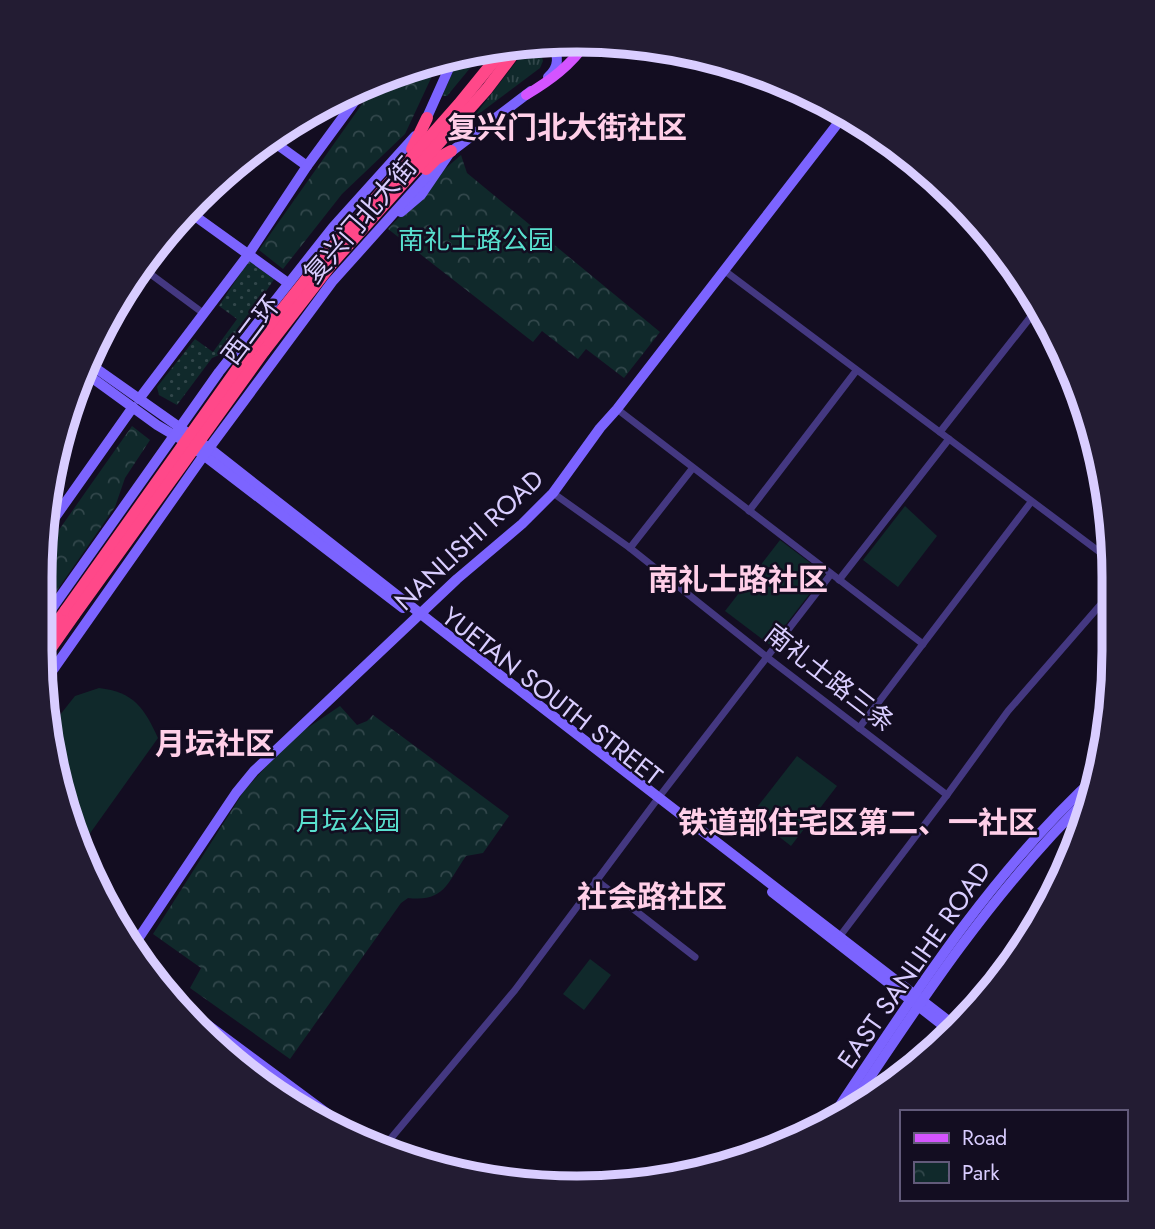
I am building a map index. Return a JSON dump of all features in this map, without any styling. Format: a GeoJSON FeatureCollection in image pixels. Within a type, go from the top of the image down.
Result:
{"type":"FeatureCollection","features":[{"type":"Feature","properties":{"kind":"highway","name":"西二环"},"geometry":{"type":"LineString","coordinates":[[52,630],[324,257],[487,89],[511,57]]}},
{"type":"Feature","properties":{"kind":"highway","name":"西二环"},"geometry":{"type":"LineString","coordinates":[[402,176],[496,59]]}},
{"type":"Feature","properties":{"kind":"highway"},"geometry":{"type":"LineString","coordinates":[[428,118],[402,176],[419,176],[436,159],[451,151]]}},
{"type":"Feature","properties":{"kind":"highway","name":"西二环"},"geometry":{"type":"LineString","coordinates":[[52,646],[259,347]]}},
{"type":"Feature","properties":{"kind":"main road"},"geometry":{"type":"LineString","coordinates":[[526,94],[562,72],[579,52]]}},
{"type":"Feature","properties":{"kind":"street","name":"复兴门北大街"},"geometry":{"type":"LineString","coordinates":[[53,672],[206,451],[332,282],[375,235],[385,230],[401,212],[414,203],[451,151],[553,73],[558,61],[556,53]]}},
{"type":"Feature","properties":{"kind":"street","name":"复兴门北大街"},"geometry":{"type":"LineString","coordinates":[[52,609],[219,372],[377,168],[396,150],[411,141],[428,118],[449,68]]}},
{"type":"Feature","properties":{"kind":"street"},"geometry":{"type":"LineString","coordinates":[[56,515],[136,403],[248,255],[351,104]]}},
{"type":"Feature","properties":{"kind":"street","name":"NANLISHI ROAD"},"geometry":{"type":"LineString","coordinates":[[138,939],[236,793],[254,771],[553,493],[600,428],[839,122]]}},
{"type":"Feature","properties":{"kind":"street"},"geometry":{"type":"LineString","coordinates":[[279,146],[307,166]]}},
{"type":"Feature","properties":{"kind":"street"},"geometry":{"type":"LineString","coordinates":[[196,217],[288,283]]}},
{"type":"Feature","properties":{"kind":"street"},"geometry":{"type":"LineString","coordinates":[[725,271],[1101,553]]}},
{"type":"Feature","properties":{"kind":"street"},"geometry":{"type":"LineString","coordinates":[[150,274],[203,313]]}},
{"type":"Feature","properties":{"kind":"street"},"geometry":{"type":"LineString","coordinates":[[940,432],[1032,315]]}},
{"type":"Feature","properties":{"kind":"street"},"geometry":{"type":"LineString","coordinates":[[96,369],[136,403]]}},
{"type":"Feature","properties":{"kind":"street"},"geometry":{"type":"LineString","coordinates":[[749,511],[856,371]]}},
{"type":"Feature","properties":{"kind":"street"},"geometry":{"type":"LineString","coordinates":[[92,377],[136,403]]}},
{"type":"Feature","properties":{"kind":"street","name":"YUETAN SOUTH STREET"},"geometry":{"type":"LineString","coordinates":[[136,403],[192,440],[916,1001],[949,1023]]}},
{"type":"Feature","properties":{"kind":"street"},"geometry":{"type":"LineString","coordinates":[[617,409],[923,644]]}},
{"type":"Feature","properties":{"kind":"street"},"geometry":{"type":"LineString","coordinates":[[839,580],[949,439]]}},
{"type":"Feature","properties":{"kind":"street"},"geometry":{"type":"LineString","coordinates":[[159,488],[192,440]]}},
{"type":"Feature","properties":{"kind":"street"},"geometry":{"type":"LineString","coordinates":[[630,548],[692,469]]}},
{"type":"Feature","properties":{"kind":"street"},"geometry":{"type":"LineString","coordinates":[[146,478],[173,498]]}},
{"type":"Feature","properties":{"kind":"street","name":"南礼士路三条"},"geometry":{"type":"LineString","coordinates":[[553,493],[630,548],[947,795]]}},
{"type":"Feature","properties":{"kind":"street"},"geometry":{"type":"LineString","coordinates":[[859,728],[1031,502]]}},
{"type":"Feature","properties":{"kind":"street"},"geometry":{"type":"LineString","coordinates":[[388,1141],[515,990],[657,799],[831,574]]}},
{"type":"Feature","properties":{"kind":"street"},"geometry":{"type":"LineString","coordinates":[[840,936],[1008,711],[1102,603]]}},
{"type":"Feature","properties":{"kind":"street","name":"EAST SANLIHE ROAD"},"geometry":{"type":"LineString","coordinates":[[841,1105],[1001,876],[1036,836],[1085,788]]}},
{"type":"Feature","properties":{"kind":"street","name":"YUETAN SOUTH STREET"},"geometry":{"type":"LineString","coordinates":[[657,799],[840,936],[945,1026]]}},
{"type":"Feature","properties":{"kind":"street"},"geometry":{"type":"LineString","coordinates":[[857,1095],[916,1001],[1011,880],[1079,808]]}},
{"type":"Feature","properties":{"kind":"street"},"geometry":{"type":"LineString","coordinates":[[596,880],[695,957]]}},
{"type":"Feature","properties":{"kind":"street"},"geometry":{"type":"LineString","coordinates":[[210,1027],[322,1110]]}},
{"type":"Feature","properties":{"kind":"street"},"geometry":{"type":"LineString","coordinates":[[277,1082],[279,1078]]}},
{"type":"Feature","properties":{"kind":"green space"},"geometry":{"type":"Polygon","coordinates":[[[541,54],[543,61],[540,68],[472,119],[521,56],[541,54]]]}},
{"type":"Feature","properties":{"kind":"green space"},"geometry":{"type":"Polygon","coordinates":[[[474,63],[447,96],[442,96],[455,67],[474,63]]]}},
{"type":"Feature","properties":{"kind":"green space"},"geometry":{"type":"Polygon","coordinates":[[[434,73],[405,134],[342,194],[283,269],[259,250],[367,97],[434,73]]]}},
{"type":"Feature","properties":{"kind":"green space","name":"南礼士路公园"},"geometry":{"type":"Polygon","coordinates":[[[461,155],[467,173],[660,332],[624,378],[586,349],[578,359],[542,331],[533,342],[388,229],[439,174],[461,155]]]}},
{"type":"Feature","properties":{"kind":"green space"},"geometry":{"type":"Polygon","coordinates":[[[249,260],[275,278],[224,353],[212,358],[177,405],[159,395],[157,387],[195,339],[213,352],[237,319],[219,306],[249,260]]]}},
{"type":"Feature","properties":{"kind":"green space"},"geometry":{"type":"Polygon","coordinates":[[[132,426],[150,440],[125,478],[115,507],[52,598],[55,536],[132,426]]]}},
{"type":"Feature","properties":{"kind":"green space"},"geometry":{"type":"Polygon","coordinates":[[[905,506],[937,536],[898,587],[863,560],[905,506]]]}},
{"type":"Feature","properties":{"kind":"green space"},"geometry":{"type":"Polygon","coordinates":[[[780,540],[825,574],[770,645],[725,611],[780,540]]]}},
{"type":"Feature","properties":{"kind":"green space"},"geometry":{"type":"Polygon","coordinates":[[[99,688],[121,693],[142,710],[158,738],[87,838],[70,787],[57,719],[75,696],[99,688]]]}},
{"type":"Feature","properties":{"kind":"green space","name":"月坛公园"},"geometry":{"type":"Polygon","coordinates":[[[340,706],[357,725],[373,715],[509,816],[483,853],[466,856],[438,894],[408,898],[401,903],[290,1059],[190,988],[201,968],[153,934],[244,791],[291,739],[340,706]]]}},
{"type":"Feature","properties":{"kind":"green space"},"geometry":{"type":"Polygon","coordinates":[[[797,756],[837,786],[791,846],[751,815],[797,756]]]}},
{"type":"Feature","properties":{"kind":"green space"},"geometry":{"type":"Polygon","coordinates":[[[590,959],[611,975],[584,1010],[563,994],[590,959]]]}},
{"type":"Feature","properties":{"kind":"district","name":"复兴门北大街社区"},"geometry":{"type":"Point","coordinates":[567,127]}},
{"type":"Feature","properties":{"kind":"district","name":"南礼士路社区"},"geometry":{"type":"Point","coordinates":[738,579]}},
{"type":"Feature","properties":{"kind":"district","name":"月坛社区"},"geometry":{"type":"Point","coordinates":[215,743]}},
{"type":"Feature","properties":{"kind":"district","name":"铁道部住宅区第二、一社区"},"geometry":{"type":"Point","coordinates":[858,822]}},
{"type":"Feature","properties":{"kind":"district","name":"社会路社区"},"geometry":{"type":"Point","coordinates":[652,896]}}]}
